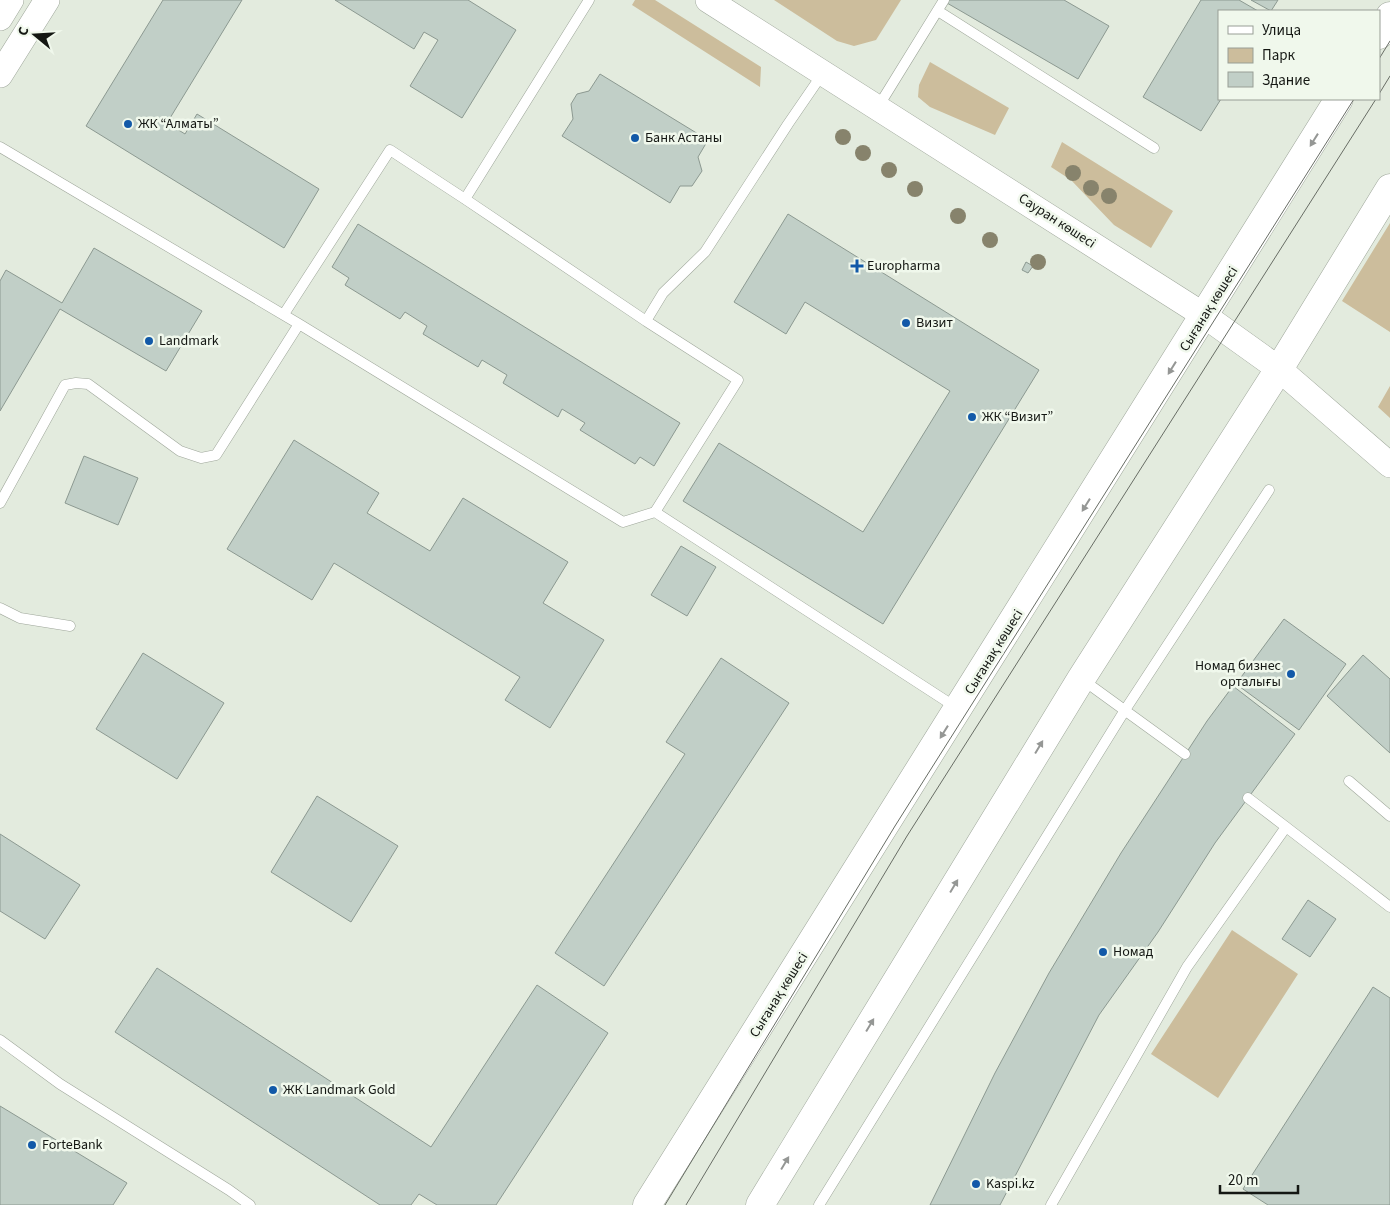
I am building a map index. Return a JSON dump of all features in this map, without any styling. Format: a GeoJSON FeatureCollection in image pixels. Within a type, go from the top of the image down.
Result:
{"type":"FeatureCollection","features":[{"type":"Feature","properties":{"kind":"main road"},"geometry":{"type":"LineString","coordinates":[[1380,33],[1390,16]]}},
{"type":"Feature","properties":{"kind":"main road","name":"Сығанақ көшесі"},"geometry":{"type":"LineString","coordinates":[[647,1205],[1338,100]]}},
{"type":"Feature","properties":{"kind":"main road"},"geometry":{"type":"LineString","coordinates":[[760,1205],[1080,679],[1279,369],[1390,188]]}},
{"type":"Feature","properties":{"kind":"street"},"geometry":{"type":"LineString","coordinates":[[0,18],[11,0]]}},
{"type":"Feature","properties":{"kind":"street"},"geometry":{"type":"LineString","coordinates":[[0,74],[47,0]]}},
{"type":"Feature","properties":{"kind":"street","name":"Сауран көшесі"},"geometry":{"type":"LineString","coordinates":[[708,0],[1205,316],[1279,369],[1390,465]]}},
{"type":"Feature","properties":{"kind":"lane"},"geometry":{"type":"LineString","coordinates":[[465,198],[589,0]]}},
{"type":"Feature","properties":{"kind":"lane"},"geometry":{"type":"LineString","coordinates":[[878,107],[944,0]]}},
{"type":"Feature","properties":{"kind":"lane"},"geometry":{"type":"LineString","coordinates":[[938,11],[1154,148]]}},
{"type":"Feature","properties":{"kind":"lane"},"geometry":{"type":"LineString","coordinates":[[646,321],[662,293],[705,252],[788,124],[823,74]]}},
{"type":"Feature","properties":{"kind":"lane"},"geometry":{"type":"LineString","coordinates":[[0,147],[284,314],[623,522],[655,512],[738,380],[646,321],[465,198],[390,150],[284,314]]}},
{"type":"Feature","properties":{"kind":"lane"},"geometry":{"type":"LineString","coordinates":[[0,503],[65,385],[76,382],[88,384],[180,451],[201,458],[216,455],[300,324]]}},
{"type":"Feature","properties":{"kind":"lane"},"geometry":{"type":"LineString","coordinates":[[819,1205],[1125,710],[1269,490]]}},
{"type":"Feature","properties":{"kind":"lane"},"geometry":{"type":"LineString","coordinates":[[655,512],[958,709]]}},
{"type":"Feature","properties":{"kind":"lane"},"geometry":{"type":"LineString","coordinates":[[0,608],[20,618],[70,626]]}},
{"type":"Feature","properties":{"kind":"lane"},"geometry":{"type":"LineString","coordinates":[[1080,679],[1186,754]]}},
{"type":"Feature","properties":{"kind":"lane"},"geometry":{"type":"LineString","coordinates":[[1349,781],[1390,816]]}},
{"type":"Feature","properties":{"kind":"lane"},"geometry":{"type":"LineString","coordinates":[[1248,798],[1390,907]]}},
{"type":"Feature","properties":{"kind":"lane"},"geometry":{"type":"LineString","coordinates":[[1051,1205],[1187,967],[1286,827]]}},
{"type":"Feature","properties":{"kind":"lane"},"geometry":{"type":"LineString","coordinates":[[0,1040],[60,1084],[230,1190],[250,1205]]}},
{"type":"Feature","properties":{"kind":"green space"},"geometry":{"type":"Polygon","coordinates":[[[635,0],[655,0],[761,67],[760,87],[632,5],[635,0]]]}},
{"type":"Feature","properties":{"kind":"green space"},"geometry":{"type":"Polygon","coordinates":[[[774,0],[901,0],[876,40],[854,46],[837,41],[774,0]]]}},
{"type":"Feature","properties":{"kind":"green space"},"geometry":{"type":"Polygon","coordinates":[[[930,62],[1009,108],[995,135],[930,107],[918,97],[919,85],[930,62]]]}},
{"type":"Feature","properties":{"kind":"green space"},"geometry":{"type":"Polygon","coordinates":[[[1062,142],[1173,211],[1151,248],[1114,225],[1071,180],[1051,167],[1062,142]]]}},
{"type":"Feature","properties":{"kind":"green space"},"geometry":{"type":"Polygon","coordinates":[[[1390,223],[1390,332],[1342,301],[1390,223]]]}},
{"type":"Feature","properties":{"kind":"green space"},"geometry":{"type":"Polygon","coordinates":[[[1390,386],[1390,418],[1378,407],[1390,386]]]}},
{"type":"Feature","properties":{"kind":"green space"},"geometry":{"type":"Polygon","coordinates":[[[1232,930],[1298,974],[1218,1098],[1151,1054],[1232,930]]]}},
{"type":"Feature","properties":{"kind":"building","name":"ЖК “Алматы”"},"geometry":{"type":"Polygon","coordinates":[[[163,0],[242,0],[167,123],[185,134],[197,114],[319,189],[284,248],[86,126],[163,0]]]}},
{"type":"Feature","properties":{"kind":"building"},"geometry":{"type":"Polygon","coordinates":[[[335,0],[468,0],[516,30],[462,118],[410,86],[438,40],[424,32],[414,49],[335,0]]]}},
{"type":"Feature","properties":{"kind":"building"},"geometry":{"type":"Polygon","coordinates":[[[948,0],[1064,0],[1109,26],[1078,79],[947,3],[948,0]]]}},
{"type":"Feature","properties":{"kind":"building"},"geometry":{"type":"Polygon","coordinates":[[[1201,0],[1239,0],[1256,10],[1218,10],[1218,100],[1220,100],[1201,131],[1143,97],[1201,0]]]}},
{"type":"Feature","properties":{"kind":"building"},"geometry":{"type":"Polygon","coordinates":[[[1251,0],[1278,0],[1272,10],[1251,0]]]}},
{"type":"Feature","properties":{"kind":"building","name":"Банк Астаны"},"geometry":{"type":"Polygon","coordinates":[[[600,74],[708,140],[698,157],[702,171],[692,186],[680,186],[670,203],[562,136],[573,119],[571,104],[577,94],[589,91],[600,74]]]}},
{"type":"Feature","properties":{"kind":"building","name":"ЖК “Визит”"},"geometry":{"type":"Polygon","coordinates":[[[788,214],[1039,370],[883,624],[683,501],[719,443],[863,532],[950,391],[805,302],[786,334],[734,302],[788,214]]]}},
{"type":"Feature","properties":{"kind":"building"},"geometry":{"type":"Polygon","coordinates":[[[358,224],[680,423],[654,466],[640,457],[635,464],[580,430],[585,423],[562,409],[558,417],[503,383],[507,375],[482,360],[478,367],[423,334],[427,326],[405,312],[400,319],[345,285],[349,278],[332,267],[358,224]]]}},
{"type":"Feature","properties":{"kind":"building","name":"Landmark"},"geometry":{"type":"Polygon","coordinates":[[[94,248],[202,311],[166,371],[60,309],[0,411],[0,281],[6,270],[62,303],[94,248]]]}},
{"type":"Feature","properties":{"kind":"building"},"geometry":{"type":"Polygon","coordinates":[[[1026,262],[1033,266],[1028,273],[1022,270],[1026,262]]]}},
{"type":"Feature","properties":{"kind":"building"},"geometry":{"type":"Polygon","coordinates":[[[294,440],[379,493],[367,513],[430,551],[463,498],[568,562],[543,603],[604,640],[550,728],[505,700],[520,677],[334,563],[312,600],[227,549],[294,440]]]}},
{"type":"Feature","properties":{"kind":"building"},"geometry":{"type":"Polygon","coordinates":[[[84,456],[138,478],[118,525],[65,503],[84,456]]]}},
{"type":"Feature","properties":{"kind":"building"},"geometry":{"type":"Polygon","coordinates":[[[681,546],[716,567],[687,616],[651,595],[681,546]]]}},
{"type":"Feature","properties":{"kind":"building","name":"Номад бизнес орталығы"},"geometry":{"type":"Polygon","coordinates":[[[1284,619],[1346,664],[1299,730],[1236,684],[1284,619]]]}},
{"type":"Feature","properties":{"kind":"building"},"geometry":{"type":"Polygon","coordinates":[[[143,653],[224,703],[177,779],[96,729],[143,653]]]}},
{"type":"Feature","properties":{"kind":"building"},"geometry":{"type":"Polygon","coordinates":[[[1363,655],[1390,679],[1390,753],[1327,696],[1363,655]]]}},
{"type":"Feature","properties":{"kind":"building"},"geometry":{"type":"Polygon","coordinates":[[[721,658],[789,703],[604,986],[555,953],[685,754],[666,742],[721,658]]]}},
{"type":"Feature","properties":{"kind":"building","name":"Номад"},"geometry":{"type":"Polygon","coordinates":[[[1233,686],[1295,734],[1215,843],[1158,932],[1099,1015],[1000,1205],[930,1205],[995,1073],[1049,973],[1121,853],[1207,721],[1233,686]]]}},
{"type":"Feature","properties":{"kind":"building"},"geometry":{"type":"Polygon","coordinates":[[[317,796],[398,846],[351,922],[271,872],[317,796]]]}},
{"type":"Feature","properties":{"kind":"building"},"geometry":{"type":"Polygon","coordinates":[[[0,834],[80,885],[45,939],[0,911],[0,834]]]}},
{"type":"Feature","properties":{"kind":"building"},"geometry":{"type":"Polygon","coordinates":[[[1308,900],[1336,919],[1310,957],[1282,939],[1308,900]]]}},
{"type":"Feature","properties":{"kind":"building","name":"ЖК Landmark Gold"},"geometry":{"type":"Polygon","coordinates":[[[157,968],[431,1147],[537,985],[608,1033],[496,1205],[437,1205],[419,1194],[411,1205],[380,1205],[115,1032],[157,968]]]}},
{"type":"Feature","properties":{"kind":"building"},"geometry":{"type":"Polygon","coordinates":[[[1373,987],[1390,998],[1390,1205],[1268,1205],[1243,1189],[1373,987]]]}},
{"type":"Feature","properties":{"kind":"building","name":"ForteBank"},"geometry":{"type":"Polygon","coordinates":[[[0,1106],[127,1183],[113,1205],[0,1205],[0,1106]]]}},
{"type":"Feature","properties":{"kind":"tram line"},"geometry":{"type":"LineString","coordinates":[[1380,57],[1390,41]]}},
{"type":"Feature","properties":{"kind":"tram line"},"geometry":{"type":"LineString","coordinates":[[1380,92],[1390,76]]}},
{"type":"Feature","properties":{"kind":"tram line"},"geometry":{"type":"LineString","coordinates":[[665,1205],[895,826],[1353,100]]}},
{"type":"Feature","properties":{"kind":"tram line"},"geometry":{"type":"LineString","coordinates":[[686,1205],[907,836],[1375,100]]}},
{"type":"Feature","properties":{"kind":"place","name":"ЖК “Алматы”"},"geometry":{"type":"Point","coordinates":[128,124]}},
{"type":"Feature","properties":{"kind":"place","name":"Банк Астаны"},"geometry":{"type":"Point","coordinates":[635,138]}},
{"type":"Feature","properties":{"kind":"place","name":"Europharma"},"geometry":{"type":"Point","coordinates":[857,266]}},
{"type":"Feature","properties":{"kind":"place","name":"Визит"},"geometry":{"type":"Point","coordinates":[906,323]}},
{"type":"Feature","properties":{"kind":"place","name":"Landmark"},"geometry":{"type":"Point","coordinates":[149,341]}},
{"type":"Feature","properties":{"kind":"place","name":"ЖК “Визит”"},"geometry":{"type":"Point","coordinates":[972,417]}},
{"type":"Feature","properties":{"kind":"place","name":"Номад бизнес орталығы"},"geometry":{"type":"Point","coordinates":[1291,674]}},
{"type":"Feature","properties":{"kind":"place","name":"Номад"},"geometry":{"type":"Point","coordinates":[1103,952]}},
{"type":"Feature","properties":{"kind":"place","name":"ЖК Landmark Gold"},"geometry":{"type":"Point","coordinates":[273,1090]}},
{"type":"Feature","properties":{"kind":"place","name":"ForteBank"},"geometry":{"type":"Point","coordinates":[32,1145]}},
{"type":"Feature","properties":{"kind":"place","name":"Kaspi.kz"},"geometry":{"type":"Point","coordinates":[976,1184]}}]}
